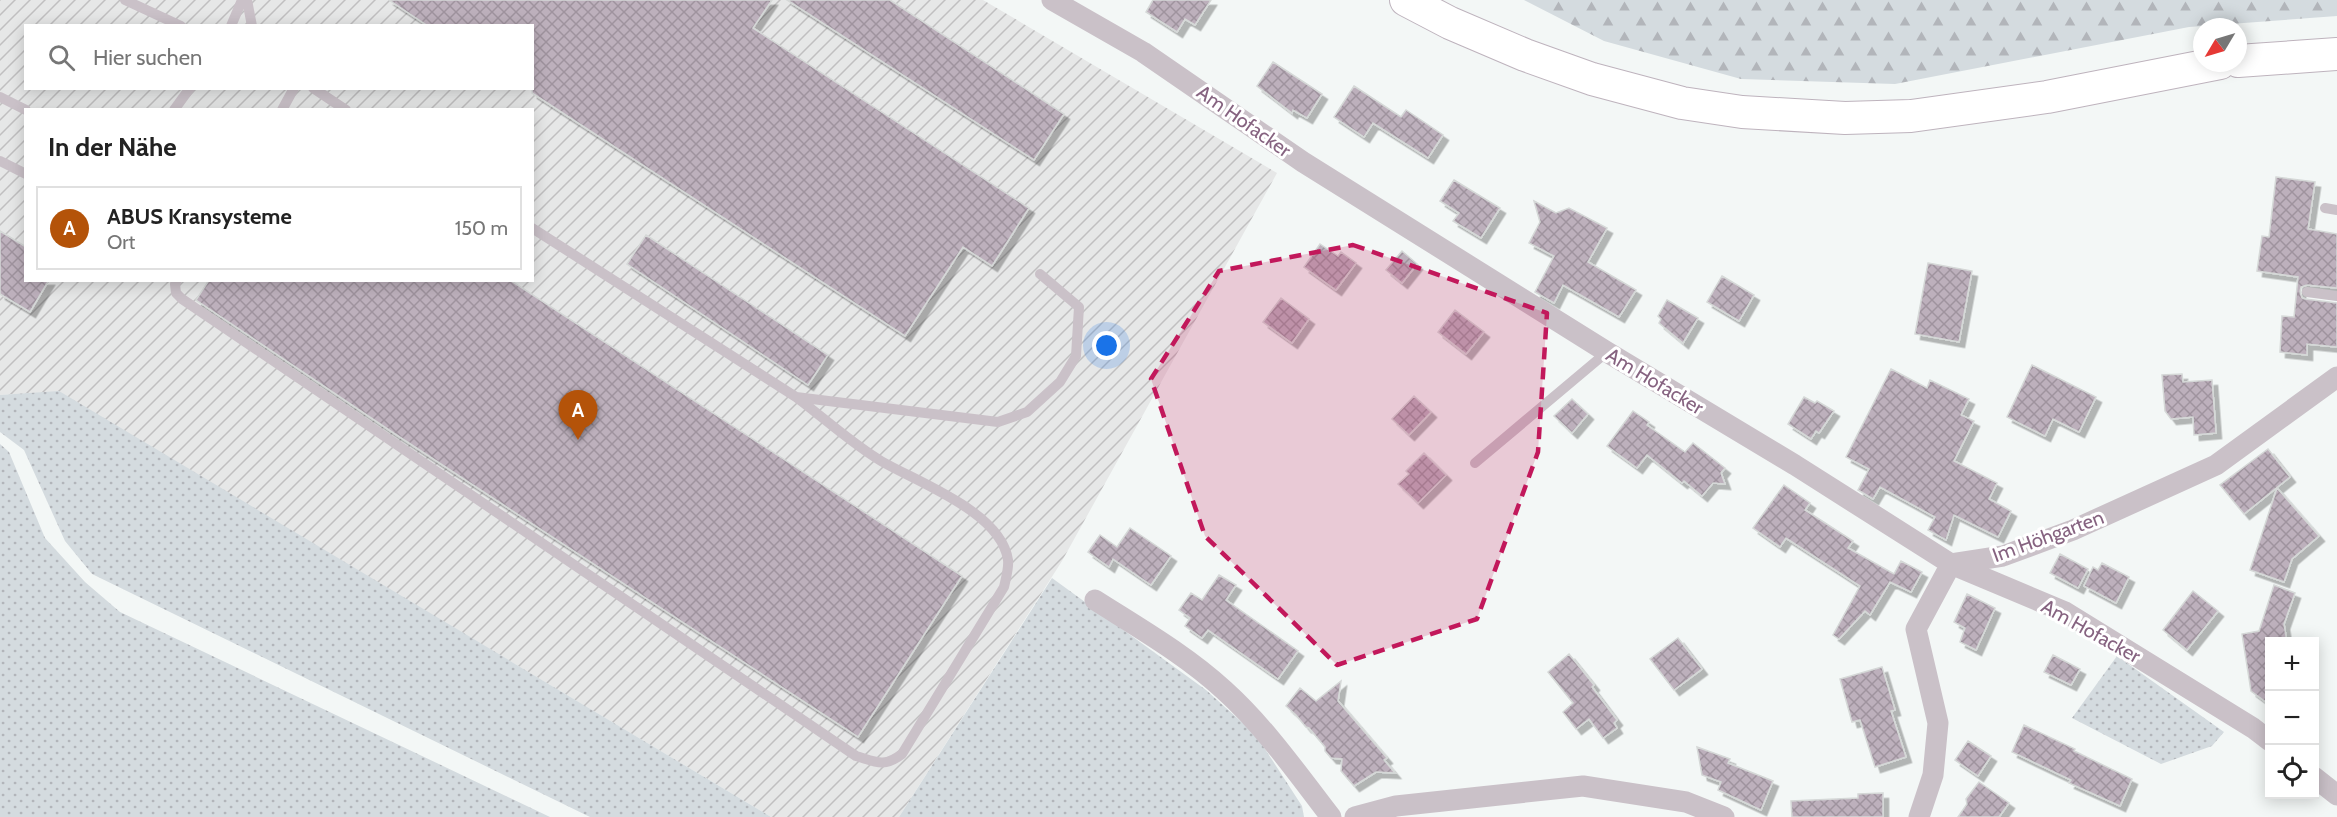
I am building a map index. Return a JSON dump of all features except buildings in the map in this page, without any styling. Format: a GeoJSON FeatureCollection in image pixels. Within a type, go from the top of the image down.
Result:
{"type":"FeatureCollection","features":[{"type":"Feature","properties":{"kind":"main road"},"geometry":{"type":"LineString","coordinates":[[1406,0],[1450,23],[1524,55],[1592,79],[1682,103],[1742,112],[1845,118],[1911,116],[2047,97],[2193,68]]}},
{"type":"Feature","properties":{"kind":"main road"},"geometry":{"type":"LineString","coordinates":[[2247,60],[2337,54]]}},
{"type":"Feature","properties":{"kind":"street","name":"Am Hofacker"},"geometry":{"type":"LineString","coordinates":[[1052,0],[1143,52],[1303,162],[1606,352],[1795,465],[1951,564],[2065,612],[2265,737]]}},
{"type":"Feature","properties":{"kind":"street","name":"Im Höhgarten"},"geometry":{"type":"LineString","coordinates":[[1951,564],[2003,556],[2073,530],[2216,465],[2337,377]]}},
{"type":"Feature","properties":{"kind":"street"},"geometry":{"type":"LineString","coordinates":[[1919,817],[1933,776],[1938,723],[1916,629],[1951,564]]}},
{"type":"Feature","properties":{"kind":"street"},"geometry":{"type":"LineString","coordinates":[[1095,600],[1186,660],[1224,689],[1261,727],[1331,817]]}},
{"type":"Feature","properties":{"kind":"street"},"geometry":{"type":"LineString","coordinates":[[2319,781],[2337,795]]}},
{"type":"Feature","properties":{"kind":"street"},"geometry":{"type":"LineString","coordinates":[[1355,817],[1396,806],[1583,786],[1686,802],[1724,817]]}},
{"type":"Feature","properties":{"kind":"lane"},"geometry":{"type":"LineString","coordinates":[[125,0],[177,24]]}},
{"type":"Feature","properties":{"kind":"lane"},"geometry":{"type":"LineString","coordinates":[[232,24],[242,0]]}},
{"type":"Feature","properties":{"kind":"lane"},"geometry":{"type":"LineString","coordinates":[[247,0],[252,24]]}},
{"type":"Feature","properties":{"kind":"lane"},"geometry":{"type":"LineString","coordinates":[[175,108],[189,90]]}},
{"type":"Feature","properties":{"kind":"lane"},"geometry":{"type":"LineString","coordinates":[[283,108],[293,90]]}},
{"type":"Feature","properties":{"kind":"lane"},"geometry":{"type":"LineString","coordinates":[[316,90],[343,108]]}},
{"type":"Feature","properties":{"kind":"lane"},"geometry":{"type":"LineString","coordinates":[[0,97],[24,109]]}},
{"type":"Feature","properties":{"kind":"lane"},"geometry":{"type":"LineString","coordinates":[[0,161],[24,173]]}},
{"type":"Feature","properties":{"kind":"lane"},"geometry":{"type":"LineString","coordinates":[[2325,208],[2337,210]]}},
{"type":"Feature","properties":{"kind":"lane"},"geometry":{"type":"LineString","coordinates":[[176,282],[176,293],[182,299],[856,756],[879,763],[891,762],[902,754],[1004,587],[1009,562],[1005,547],[988,524],[967,506],[879,460],[796,397],[534,229]]}},
{"type":"Feature","properties":{"kind":"lane"},"geometry":{"type":"LineString","coordinates":[[796,397],[998,422],[1027,412],[1060,382],[1076,356],[1079,307],[1040,274]]}},
{"type":"Feature","properties":{"kind":"lane"},"geometry":{"type":"LineString","coordinates":[[2307,292],[2337,296]]}},
{"type":"Feature","properties":{"kind":"lane"},"geometry":{"type":"LineString","coordinates":[[1475,463],[1606,352]]}},
{"type":"Feature","properties":{"kind":"highlighted area"},"geometry":{"type":"Polygon","coordinates":[[[1353,245],[1547,313],[1538,452],[1477,619],[1337,665],[1205,536],[1151,379],[1219,271],[1353,245]]]}},
{"type":"Feature","properties":{"kind":"shaded area"},"geometry":{"type":"Polygon","coordinates":[[[0,0],[983,0],[1277,173],[1062,561],[899,817],[771,817],[59,392],[0,395],[0,0]]]}},
{"type":"Feature","properties":{"kind":"green space"},"geometry":{"type":"Polygon","coordinates":[[[1524,0],[2337,0],[2337,16],[2247,23],[2247,18],[2193,18],[2193,27],[1895,84],[1741,79],[1604,41],[1524,0]]]}},
{"type":"Feature","properties":{"kind":"green space"},"geometry":{"type":"Polygon","coordinates":[[[59,391],[771,817],[590,817],[92,574],[65,541],[24,450],[0,432],[0,395],[59,391]]]}},
{"type":"Feature","properties":{"kind":"green space"},"geometry":{"type":"Polygon","coordinates":[[[0,444],[9,452],[45,538],[85,582],[120,612],[550,817],[0,817],[0,444]]]}},
{"type":"Feature","properties":{"kind":"green space"},"geometry":{"type":"Polygon","coordinates":[[[1052,578],[1206,690],[1256,735],[1302,806],[1304,817],[899,817],[1052,578]]]}},
{"type":"Feature","properties":{"kind":"green space"},"geometry":{"type":"Polygon","coordinates":[[[2117,656],[2224,732],[2212,746],[2161,764],[2072,718],[2117,656]]]}},
{"type":"Feature","properties":{"kind":"place","name":"ABUS Kransysteme"},"geometry":{"type":"Point","coordinates":[578,440]}}]}
